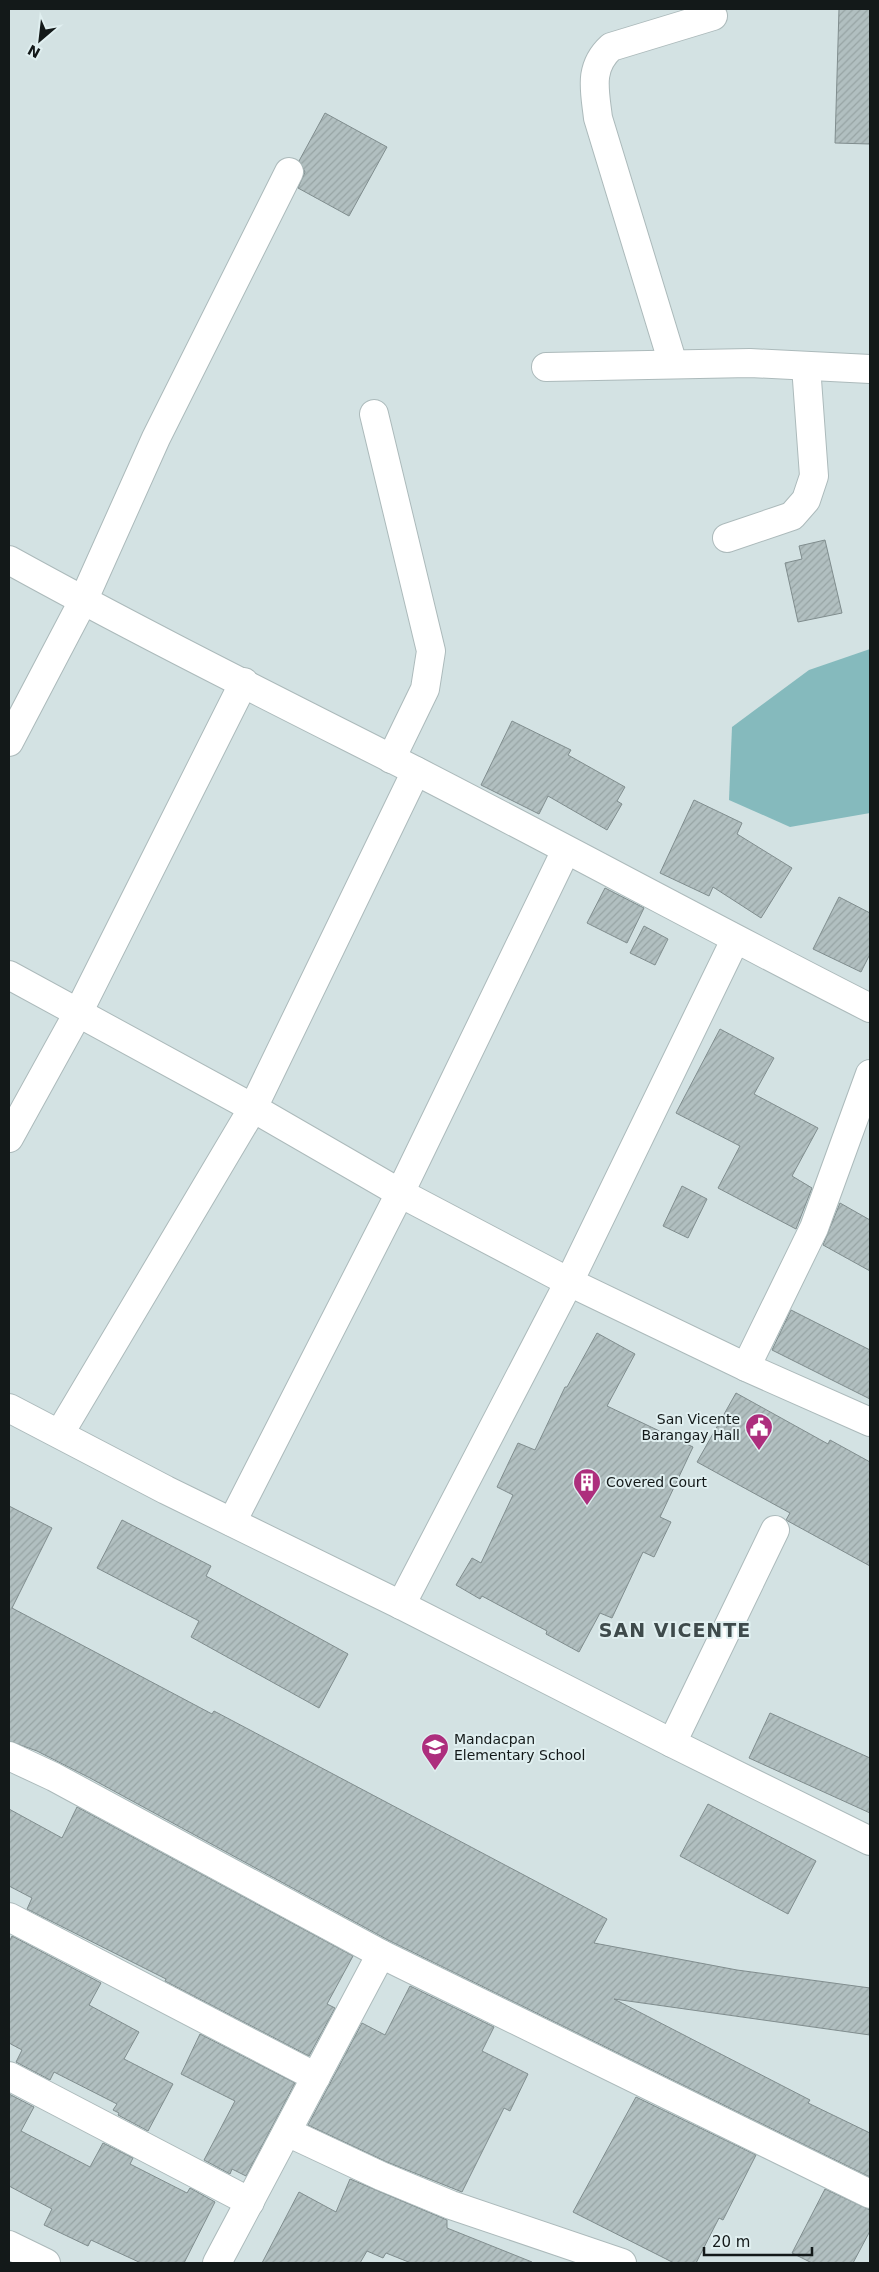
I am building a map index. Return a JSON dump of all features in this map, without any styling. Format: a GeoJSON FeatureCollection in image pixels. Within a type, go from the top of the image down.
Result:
{"type":"FeatureCollection","features":[{"type":"Feature","properties":{"kind":"street"},"geometry":{"type":"LineString","coordinates":[[673,364],[598,118],[594,83],[596,67],[601,55],[611,46],[713,16]]}},
{"type":"Feature","properties":{"kind":"street"},"geometry":{"type":"LineString","coordinates":[[9,742],[83,601],[156,438],[289,172]]}},
{"type":"Feature","properties":{"kind":"street"},"geometry":{"type":"LineString","coordinates":[[546,367],[750,363],[870,369]]}},
{"type":"Feature","properties":{"kind":"street"},"geometry":{"type":"LineString","coordinates":[[727,538],[792,516],[806,500],[814,476],[806,366]]}},
{"type":"Feature","properties":{"kind":"street"},"geometry":{"type":"LineString","coordinates":[[374,414],[431,651],[425,689],[391,759]]}},
{"type":"Feature","properties":{"kind":"street"},"geometry":{"type":"LineString","coordinates":[[9,560],[83,601],[244,682],[735,940],[870,1008]]}},
{"type":"Feature","properties":{"kind":"street"},"geometry":{"type":"LineString","coordinates":[[9,1138],[78,1013],[244,682]]}},
{"type":"Feature","properties":{"kind":"street"},"geometry":{"type":"LineString","coordinates":[[60,1433],[253,1108],[416,771]]}},
{"type":"Feature","properties":{"kind":"street"},"geometry":{"type":"LineString","coordinates":[[232,1522],[400,1193],[566,850]]}},
{"type":"Feature","properties":{"kind":"street"},"geometry":{"type":"LineString","coordinates":[[401,1605],[570,1282],[735,940]]}},
{"type":"Feature","properties":{"kind":"street"},"geometry":{"type":"LineString","coordinates":[[9,975],[253,1108],[400,1193],[570,1282],[746,1367],[870,1422]]}},
{"type":"Feature","properties":{"kind":"street"},"geometry":{"type":"LineString","coordinates":[[746,1367],[814,1228],[870,1074]]}},
{"type":"Feature","properties":{"kind":"street"},"geometry":{"type":"LineString","coordinates":[[9,1408],[672,1743],[870,1840]]}},
{"type":"Feature","properties":{"kind":"street"},"geometry":{"type":"LineString","coordinates":[[672,1743],[775,1530]]}},
{"type":"Feature","properties":{"kind":"street"},"geometry":{"type":"LineString","coordinates":[[9,1756],[54,1777],[381,1954],[870,2194]]}},
{"type":"Feature","properties":{"kind":"street"},"geometry":{"type":"LineString","coordinates":[[9,1916],[316,2077]]}},
{"type":"Feature","properties":{"kind":"street"},"geometry":{"type":"LineString","coordinates":[[218,2263],[381,1954]]}},
{"type":"Feature","properties":{"kind":"street"},"geometry":{"type":"LineString","coordinates":[[9,2076],[250,2202]]}},
{"type":"Feature","properties":{"kind":"street"},"geometry":{"type":"LineString","coordinates":[[287,2132],[380,2176],[451,2204],[622,2263]]}},
{"type":"Feature","properties":{"kind":"street"},"geometry":{"type":"LineString","coordinates":[[9,2245],[46,2263]]}},
{"type":"Feature","properties":{"kind":"water"},"geometry":{"type":"Polygon","coordinates":[[[870,649],[870,813],[790,827],[729,800],[732,727],[809,670],[870,649]]]}},
{"type":"Feature","properties":{"kind":"building"},"geometry":{"type":"Polygon","coordinates":[[[839,9],[870,9],[870,144],[835,143],[839,9]]]}},
{"type":"Feature","properties":{"kind":"building"},"geometry":{"type":"Polygon","coordinates":[[[325,113],[387,147],[349,216],[298,188],[305,172],[299,161],[325,113]]]}},
{"type":"Feature","properties":{"kind":"building"},"geometry":{"type":"Polygon","coordinates":[[[825,540],[842,613],[798,622],[785,563],[802,559],[799,546],[825,540]]]}},
{"type":"Feature","properties":{"kind":"building"},"geometry":{"type":"Polygon","coordinates":[[[512,721],[571,750],[568,755],[625,787],[617,801],[622,804],[607,830],[548,796],[539,814],[481,785],[512,721]]]}},
{"type":"Feature","properties":{"kind":"building"},"geometry":{"type":"Polygon","coordinates":[[[694,800],[742,823],[737,834],[792,868],[761,918],[713,887],[709,896],[660,873],[694,800]]]}},
{"type":"Feature","properties":{"kind":"building"},"geometry":{"type":"Polygon","coordinates":[[[605,888],[644,908],[627,943],[587,923],[605,888]]]}},
{"type":"Feature","properties":{"kind":"building"},"geometry":{"type":"Polygon","coordinates":[[[839,897],[870,913],[870,954],[861,972],[813,949],[839,897]]]}},
{"type":"Feature","properties":{"kind":"building"},"geometry":{"type":"Polygon","coordinates":[[[644,926],[668,939],[655,965],[630,953],[644,926]]]}},
{"type":"Feature","properties":{"kind":"building"},"geometry":{"type":"Polygon","coordinates":[[[720,1029],[774,1058],[754,1094],[818,1128],[792,1176],[812,1188],[796,1229],[718,1188],[740,1146],[676,1113],[720,1029]]]}},
{"type":"Feature","properties":{"kind":"building"},"geometry":{"type":"Polygon","coordinates":[[[682,1186],[707,1199],[688,1238],[663,1226],[682,1186]]]}},
{"type":"Feature","properties":{"kind":"building"},"geometry":{"type":"Polygon","coordinates":[[[840,1203],[870,1220],[870,1271],[823,1245],[840,1203]]]}},
{"type":"Feature","properties":{"kind":"building"},"geometry":{"type":"Polygon","coordinates":[[[791,1310],[870,1350],[870,1399],[772,1350],[791,1310]]]}},
{"type":"Feature","properties":{"kind":"building","name":"Covered Court"},"geometry":{"type":"Polygon","coordinates":[[[597,1333],[635,1354],[607,1406],[693,1447],[660,1517],[671,1522],[654,1557],[643,1552],[612,1618],[600,1613],[579,1652],[546,1634],[547,1631],[482,1596],[480,1599],[456,1585],[472,1558],[481,1563],[513,1495],[497,1487],[518,1443],[535,1450],[565,1387],[567,1387],[597,1333]]]}},
{"type":"Feature","properties":{"kind":"building"},"geometry":{"type":"Polygon","coordinates":[[[736,1393],[828,1444],[830,1440],[870,1462],[870,1566],[786,1520],[790,1513],[697,1462],[736,1393]]]}},
{"type":"Feature","properties":{"kind":"building"},"geometry":{"type":"Polygon","coordinates":[[[9,1506],[52,1528],[12,1608],[212,1714],[214,1711],[607,1919],[594,1943],[737,1970],[870,1988],[870,2035],[614,1999],[810,2100],[808,2103],[870,2133],[870,2177],[388,1940],[90,1778],[37,1751],[9,1741],[9,1506]]]}},
{"type":"Feature","properties":{"kind":"building"},"geometry":{"type":"Polygon","coordinates":[[[122,1520],[211,1566],[206,1576],[348,1654],[319,1708],[191,1637],[199,1621],[97,1568],[122,1520]]]}},
{"type":"Feature","properties":{"kind":"building"},"geometry":{"type":"Polygon","coordinates":[[[770,1713],[870,1758],[870,1813],[749,1758],[770,1713]]]}},
{"type":"Feature","properties":{"kind":"building"},"geometry":{"type":"Polygon","coordinates":[[[708,1804],[816,1861],[788,1914],[680,1856],[708,1804]]]}},
{"type":"Feature","properties":{"kind":"building"},"geometry":{"type":"Polygon","coordinates":[[[77,1807],[353,1956],[327,2004],[335,2008],[309,2056],[165,1981],[166,1979],[27,1909],[32,1898],[9,1886],[9,1809],[62,1838],[77,1807]]]}},
{"type":"Feature","properties":{"kind":"building"},"geometry":{"type":"Polygon","coordinates":[[[12,1936],[101,1983],[89,2005],[139,2032],[124,2059],[173,2084],[148,2131],[118,2115],[119,2113],[113,2110],[117,2104],[54,2072],[50,2080],[16,2062],[22,2050],[9,2043],[9,1942],[12,1936]]]}},
{"type":"Feature","properties":{"kind":"building"},"geometry":{"type":"Polygon","coordinates":[[[410,1986],[494,2027],[482,2051],[528,2074],[510,2111],[504,2108],[462,2192],[387,2162],[308,2125],[362,2023],[385,2035],[410,1986]]]}},
{"type":"Feature","properties":{"kind":"building"},"geometry":{"type":"Polygon","coordinates":[[[200,2034],[295,2083],[246,2176],[232,2169],[230,2174],[204,2160],[235,2101],[181,2074],[200,2034]]]}},
{"type":"Feature","properties":{"kind":"building"},"geometry":{"type":"Polygon","coordinates":[[[9,2094],[34,2107],[21,2131],[90,2167],[103,2143],[133,2158],[130,2164],[187,2193],[190,2188],[215,2202],[184,2263],[141,2263],[91,2240],[88,2246],[44,2225],[52,2209],[9,2186],[9,2094]]]}},
{"type":"Feature","properties":{"kind":"building"},"geometry":{"type":"Polygon","coordinates":[[[636,2097],[756,2155],[723,2220],[719,2218],[696,2263],[674,2263],[573,2212],[636,2097]]]}},
{"type":"Feature","properties":{"kind":"building"},"geometry":{"type":"Polygon","coordinates":[[[350,2179],[447,2220],[447,2228],[532,2263],[411,2263],[386,2253],[383,2258],[367,2251],[360,2263],[262,2263],[299,2192],[336,2212],[350,2179]]]}},
{"type":"Feature","properties":{"kind":"building"},"geometry":{"type":"Polygon","coordinates":[[[825,2189],[870,2210],[870,2231],[853,2263],[812,2263],[792,2253],[825,2189]]]}},
{"type":"Feature","properties":{"kind":"place","name":"San Vicente Barangay Hall"},"geometry":{"type":"Point","coordinates":[759,1451]}},
{"type":"Feature","properties":{"kind":"place","name":"Covered Court"},"geometry":{"type":"Point","coordinates":[587,1506]}},
{"type":"Feature","properties":{"kind":"place","name":"Mandacpan Elementary School"},"geometry":{"type":"Point","coordinates":[435,1771]}},
{"type":"Feature","properties":{"kind":"district","name":"SAN VICENTE"},"geometry":{"type":"Point","coordinates":[675,1630]}}]}
